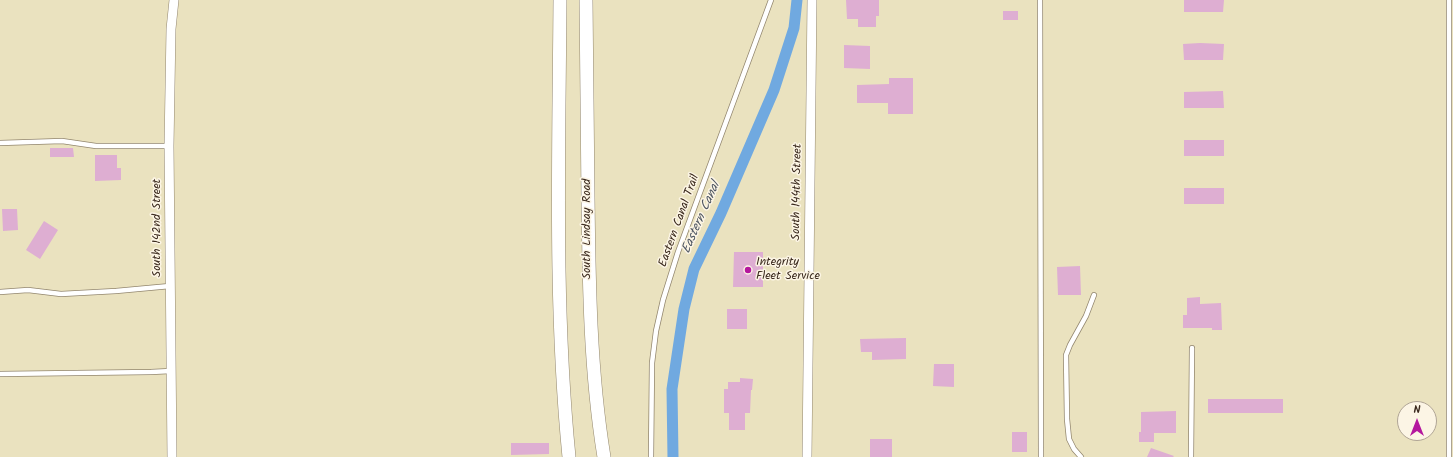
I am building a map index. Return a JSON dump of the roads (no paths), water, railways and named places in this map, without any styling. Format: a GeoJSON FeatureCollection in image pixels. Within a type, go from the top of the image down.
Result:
{"type":"FeatureCollection","features":[{"type":"Feature","properties":{"kind":"main road"},"geometry":{"type":"LineString","coordinates":[[560,0],[559,184],[561,347],[564,407],[569,457]]}},
{"type":"Feature","properties":{"kind":"main road","name":"South Lindsay Road"},"geometry":{"type":"LineString","coordinates":[[586,0],[589,283],[591,335],[599,429],[604,457]]}},
{"type":"Feature","properties":{"kind":"street","name":"South 142nd Street"},"geometry":{"type":"LineString","coordinates":[[172,457],[169,146],[171,29],[174,0]]}},
{"type":"Feature","properties":{"kind":"street","name":"South 144th Street"},"geometry":{"type":"LineString","coordinates":[[808,457],[812,0]]}},
{"type":"Feature","properties":{"kind":"lane","name":"Eastern Canal Trail"},"geometry":{"type":"LineString","coordinates":[[651,457],[652,363],[656,331],[663,300],[678,252],[771,0]]}},
{"type":"Feature","properties":{"kind":"lane"},"geometry":{"type":"LineString","coordinates":[[1040,0],[1041,457]]}},
{"type":"Feature","properties":{"kind":"lane"},"geometry":{"type":"LineString","coordinates":[[1449,0],[1449,457]]}},
{"type":"Feature","properties":{"kind":"lane"},"geometry":{"type":"LineString","coordinates":[[0,143],[62,141],[96,146],[169,146]]}},
{"type":"Feature","properties":{"kind":"lane"},"geometry":{"type":"LineString","coordinates":[[0,292],[28,290],[61,294],[170,286]]}},
{"type":"Feature","properties":{"kind":"lane"},"geometry":{"type":"LineString","coordinates":[[1081,457],[1074,449],[1069,439],[1067,419],[1066,355],[1086,316],[1094,295]]}},
{"type":"Feature","properties":{"kind":"lane"},"geometry":{"type":"LineString","coordinates":[[1192,348],[1192,457]]}},
{"type":"Feature","properties":{"kind":"lane"},"geometry":{"type":"LineString","coordinates":[[0,374],[151,372],[171,370]]}},
{"type":"Feature","properties":{"kind":"waterway","name":"Eastern Canal"},"geometry":{"type":"LineString","coordinates":[[673,457],[672,389],[684,309],[694,269],[721,213],[774,90],[794,28],[797,0]]}},
{"type":"Feature","properties":{"kind":"place","name":"Integrity Fleet Service"},"geometry":{"type":"Point","coordinates":[748,270]}}]}
